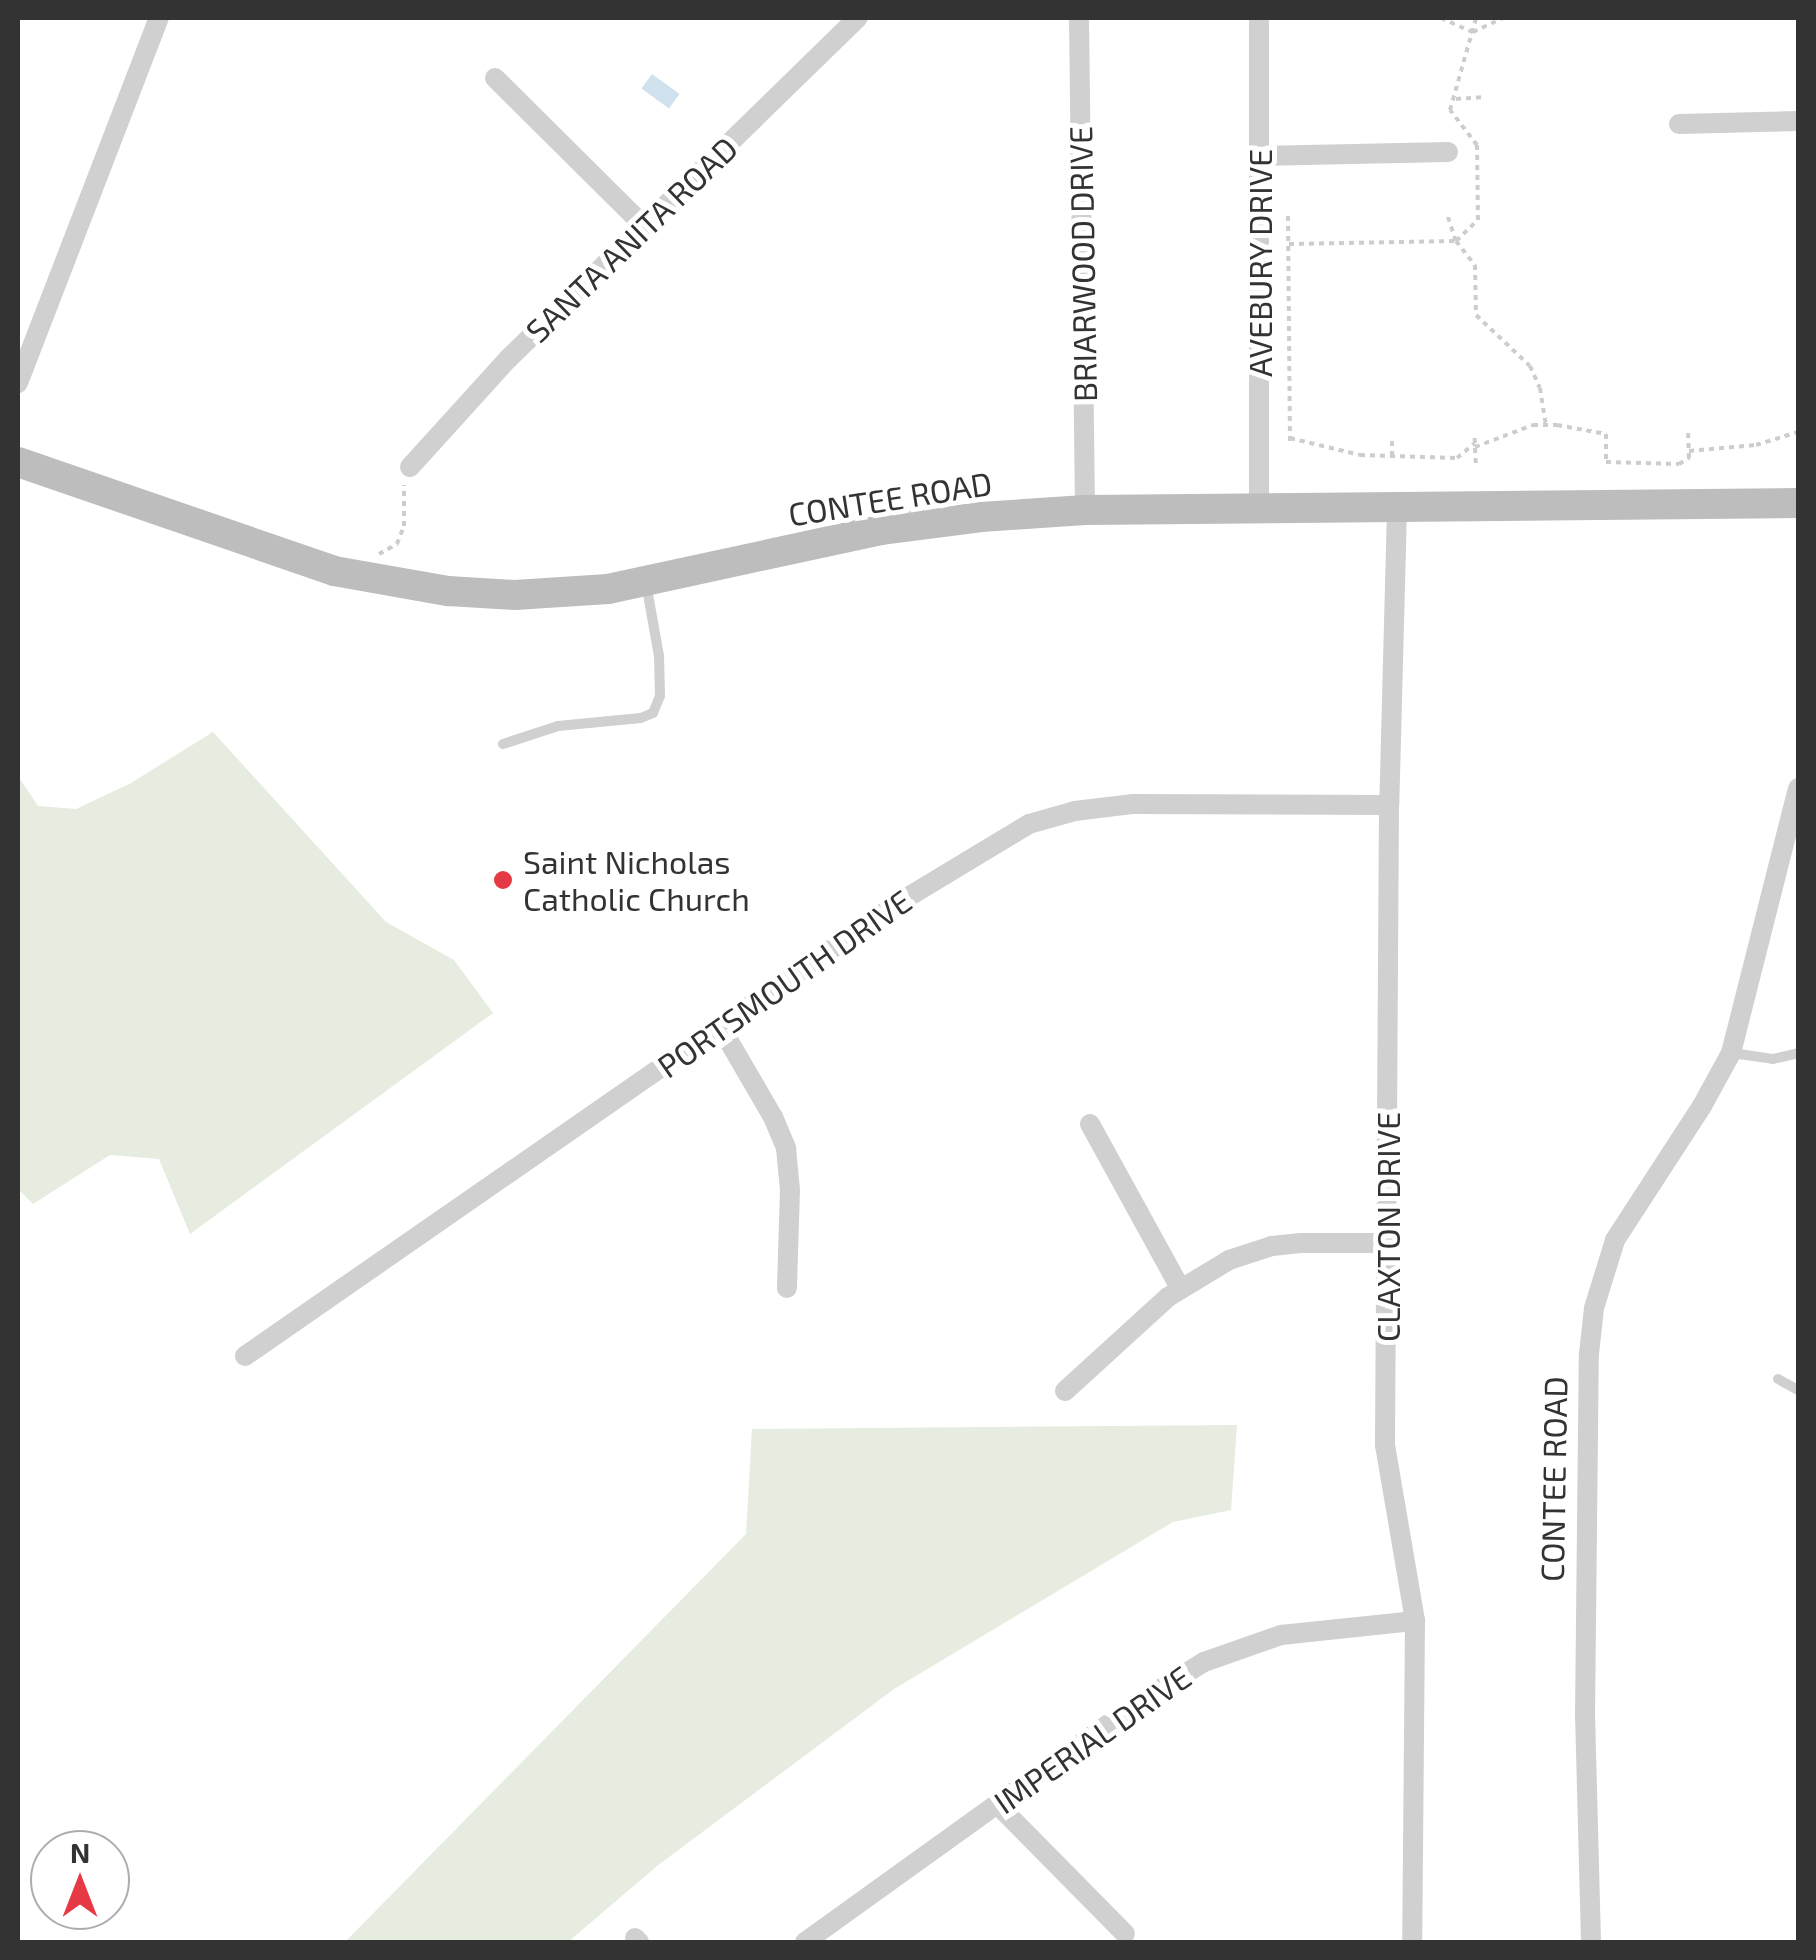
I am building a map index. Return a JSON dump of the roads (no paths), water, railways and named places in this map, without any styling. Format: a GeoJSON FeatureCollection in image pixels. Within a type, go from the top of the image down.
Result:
{"type":"FeatureCollection","features":[{"type":"Feature","properties":{"kind":"street"},"geometry":{"type":"LineString","coordinates":[[18,384],[159,18]]}},
{"type":"Feature","properties":{"kind":"street","name":"SANTA ANITA ROAD"},"geometry":{"type":"LineString","coordinates":[[410,466],[474,394],[643,225],[858,18]]}},
{"type":"Feature","properties":{"kind":"street","name":"BRIARWOOD DRIVE"},"geometry":{"type":"LineString","coordinates":[[1079,18],[1085,510]]}},
{"type":"Feature","properties":{"kind":"street","name":"AVEBURY DRIVE"},"geometry":{"type":"LineString","coordinates":[[1258,508],[1259,18]]}},
{"type":"Feature","properties":{"kind":"street"},"geometry":{"type":"LineString","coordinates":[[495,78],[643,225]]}},
{"type":"Feature","properties":{"kind":"street"},"geometry":{"type":"LineString","coordinates":[[1680,124],[1798,121]]}},
{"type":"Feature","properties":{"kind":"street"},"geometry":{"type":"LineString","coordinates":[[1259,156],[1448,152]]}},
{"type":"Feature","properties":{"kind":"street","name":"CONTEE ROAD"},"geometry":{"type":"LineString","coordinates":[[18,462],[287,558],[377,581],[515,595],[572,593],[646,582],[880,530],[1085,510],[1798,504]]}},
{"type":"Feature","properties":{"kind":"street","name":"CLAXTON DRIVE"},"geometry":{"type":"LineString","coordinates":[[1397,509],[1389,805],[1385,1445],[1415,1621],[1412,1942]]}},
{"type":"Feature","properties":{"kind":"street","name":"CONTEE ROAD"},"geometry":{"type":"LineString","coordinates":[[1590,1942],[1585,1717],[1589,1354],[1594,1308],[1615,1240],[1702,1106],[1731,1053],[1797,800]]}},
{"type":"Feature","properties":{"kind":"street","name":"PORTSMOUTH DRIVE"},"geometry":{"type":"LineString","coordinates":[[246,1356],[973,854],[1049,818],[1132,804],[1389,805]]}},
{"type":"Feature","properties":{"kind":"street"},"geometry":{"type":"LineString","coordinates":[[720,1026],[774,1117],[786,1148],[790,1190],[787,1288]]}},
{"type":"Feature","properties":{"kind":"street"},"geometry":{"type":"LineString","coordinates":[[1090,1124],[1180,1288]]}},
{"type":"Feature","properties":{"kind":"street"},"geometry":{"type":"LineString","coordinates":[[1065,1392],[1104,1351],[1180,1288],[1229,1260],[1272,1246],[1387,1243]]}},
{"type":"Feature","properties":{"kind":"street","name":"IMPERIAL DRIVE"},"geometry":{"type":"LineString","coordinates":[[805,1942],[1140,1701],[1204,1662],[1280,1635],[1415,1621]]}},
{"type":"Feature","properties":{"kind":"street"},"geometry":{"type":"LineString","coordinates":[[997,1804],[1125,1934]]}},
{"type":"Feature","properties":{"kind":"lane"},"geometry":{"type":"LineString","coordinates":[[503,744],[558,726],[640,718],[653,712],[660,696],[660,656],[646,582]]}},
{"type":"Feature","properties":{"kind":"lane"},"geometry":{"type":"LineString","coordinates":[[1731,1053],[1773,1059],[1798,1053]]}},
{"type":"Feature","properties":{"kind":"lane"},"geometry":{"type":"LineString","coordinates":[[1778,1380],[1798,1390]]}},
{"type":"Feature","properties":{"kind":"water"},"geometry":{"type":"Polygon","coordinates":[[[652,74],[680,94],[669,109],[641,89],[652,74]]]}},
{"type":"Feature","properties":{"kind":"place","name":"Saint Nicholas Catholic Church"},"geometry":{"type":"Point","coordinates":[503,880]}}]}
